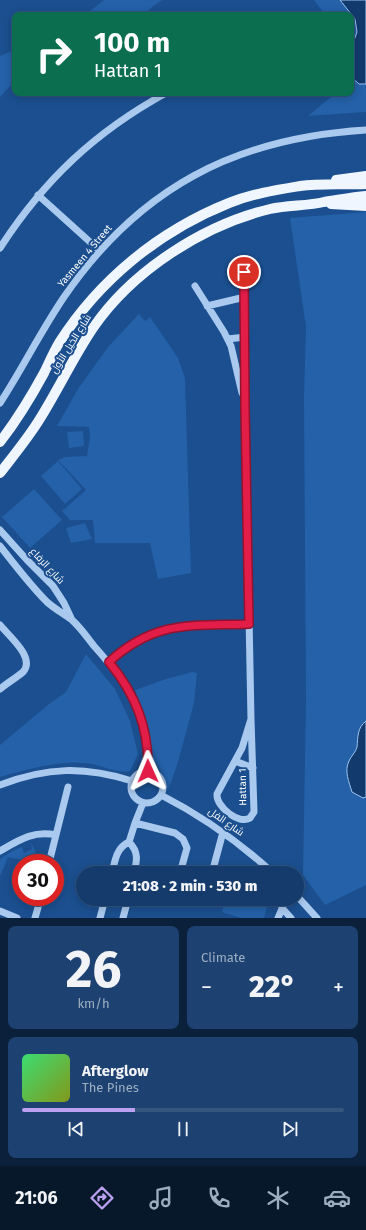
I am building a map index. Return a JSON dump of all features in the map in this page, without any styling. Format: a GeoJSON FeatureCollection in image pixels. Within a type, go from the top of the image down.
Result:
{"type":"FeatureCollection","features":[{"type":"Feature","properties":{"kind":"main road"},"geometry":{"type":"LineString","coordinates":[[320,185],[332,181],[366,176]]}},
{"type":"Feature","properties":{"kind":"main road","name":"شارع الخيل الأول"},"geometry":{"type":"LineString","coordinates":[[0,442],[25,406],[58,344],[78,315],[101,288],[128,263],[158,240],[193,220],[230,203],[268,192],[300,186],[366,184]]}},
{"type":"Feature","properties":{"kind":"main road","name":"شارع الخيل الأول"},"geometry":{"type":"LineString","coordinates":[[0,473],[26,440],[94,328],[116,299],[169,255],[200,236],[235,220],[270,210],[303,204],[324,203],[348,197],[366,196]]}},
{"type":"Feature","properties":{"kind":"main road"},"geometry":{"type":"LineString","coordinates":[[324,203],[366,206]]}},
{"type":"Feature","properties":{"kind":"street"},"geometry":{"type":"LineString","coordinates":[[0,248],[38,195],[61,170],[87,146],[114,125],[161,96]]}},
{"type":"Feature","properties":{"kind":"street","name":"Yasmeen 4 Street"},"geometry":{"type":"LineString","coordinates":[[0,403],[64,298],[100,251],[119,230],[153,201],[190,177],[230,158],[273,144],[305,137],[366,130]]}},
{"type":"Feature","properties":{"kind":"street"},"geometry":{"type":"LineString","coordinates":[[38,195],[100,251]]}},
{"type":"Feature","properties":{"kind":"street","name":"Hattan 1"},"geometry":{"type":"LineString","coordinates":[[244,260],[245,408],[249,624],[252,719],[254,812],[247,820],[239,820],[221,806],[217,798],[217,794],[235,762],[252,719]]}},
{"type":"Feature","properties":{"kind":"street"},"geometry":{"type":"LineString","coordinates":[[195,286],[228,338],[233,353],[245,408]]}},
{"type":"Feature","properties":{"kind":"street"},"geometry":{"type":"LineString","coordinates":[[207,306],[245,297]]}},
{"type":"Feature","properties":{"kind":"street"},"geometry":{"type":"LineString","coordinates":[[228,338],[245,337]]}},
{"type":"Feature","properties":{"kind":"street","name":"شارع الرفاع"},"geometry":{"type":"LineString","coordinates":[[0,530],[27,560],[54,586],[64,602],[72,620]]}},
{"type":"Feature","properties":{"kind":"street","name":"شارع الرفاع"},"geometry":{"type":"LineString","coordinates":[[0,546],[41,596],[72,620],[109,662],[128,688],[139,712],[144,730],[148,749],[148,771]]}},
{"type":"Feature","properties":{"kind":"street"},"geometry":{"type":"LineString","coordinates":[[109,662],[134,642],[163,630],[179,626],[249,624]]}},
{"type":"Feature","properties":{"kind":"street"},"geometry":{"type":"LineString","coordinates":[[0,625],[22,651],[27,660],[24,671],[0,689]]}},
{"type":"Feature","properties":{"kind":"street"},"geometry":{"type":"LineString","coordinates":[[235,762],[253,768]]}},
{"type":"Feature","properties":{"kind":"street"},"geometry":{"type":"LineString","coordinates":[[0,785],[20,777],[44,772],[70,770],[107,774],[132,781]]}},
{"type":"Feature","properties":{"kind":"street"},"geometry":{"type":"LineString","coordinates":[[148,771],[154,772],[161,779],[163,790],[161,795],[154,802],[143,803],[134,797],[132,792],[132,781],[139,773],[148,771]]}},
{"type":"Feature","properties":{"kind":"street"},"geometry":{"type":"LineString","coordinates":[[51,854],[68,787]]}},
{"type":"Feature","properties":{"kind":"street","name":"شارع الفل"},"geometry":{"type":"LineString","coordinates":[[161,795],[193,812],[223,832],[265,866]]}},
{"type":"Feature","properties":{"kind":"street"},"geometry":{"type":"LineString","coordinates":[[114,866],[118,852],[125,844],[129,842],[143,803]]}},
{"type":"Feature","properties":{"kind":"street"},"geometry":{"type":"LineString","coordinates":[[135,822],[175,833],[183,838],[187,848],[182,866]]}},
{"type":"Feature","properties":{"kind":"street"},"geometry":{"type":"LineString","coordinates":[[214,866],[223,832]]}},
{"type":"Feature","properties":{"kind":"street"},"geometry":{"type":"LineString","coordinates":[[0,851],[27,836],[37,833],[56,835]]}},
{"type":"Feature","properties":{"kind":"street"},"geometry":{"type":"LineString","coordinates":[[129,842],[133,846],[137,856],[135,866]]}},
{"type":"Feature","properties":{"kind":"street"},"geometry":{"type":"LineString","coordinates":[[304,904],[317,918]]}},
{"type":"Feature","properties":{"kind":"street"},"geometry":{"type":"LineString","coordinates":[[35,918],[38,906]]}},
{"type":"Feature","properties":{"kind":"street"},"geometry":{"type":"LineString","coordinates":[[100,918],[103,906]]}},
{"type":"Feature","properties":{"kind":"street"},"geometry":{"type":"LineString","coordinates":[[123,918],[126,906]]}},
{"type":"Feature","properties":{"kind":"street"},"geometry":{"type":"LineString","coordinates":[[278,918],[282,908],[291,918]]}},
{"type":"Feature","properties":{"kind":"street"},"geometry":{"type":"LineString","coordinates":[[0,911],[17,918]]}},
{"type":"Feature","properties":{"kind":"shaded area"},"geometry":{"type":"Polygon","coordinates":[[[104,0],[162,0],[147,12],[89,12],[104,0]]]}},
{"type":"Feature","properties":{"kind":"shaded area"},"geometry":{"type":"Polygon","coordinates":[[[314,0],[340,0],[350,12],[323,12],[314,0]]]}},
{"type":"Feature","properties":{"kind":"shaded area"},"geometry":{"type":"Polygon","coordinates":[[[340,0],[366,0],[366,84],[359,84],[354,80],[354,40],[357,32],[354,12],[349,12],[340,0]]]}},
{"type":"Feature","properties":{"kind":"shaded area"},"geometry":{"type":"Polygon","coordinates":[[[354,18],[357,29],[357,36],[354,42],[354,18]]]}},
{"type":"Feature","properties":{"kind":"shaded area"},"geometry":{"type":"Polygon","coordinates":[[[12,51],[12,84],[0,97],[0,56],[12,51]]]}},
{"type":"Feature","properties":{"kind":"shaded area"},"geometry":{"type":"Polygon","coordinates":[[[354,80],[359,84],[366,84],[366,112],[308,116],[332,96],[354,96],[354,80]]]}},
{"type":"Feature","properties":{"kind":"shaded area"},"geometry":{"type":"Polygon","coordinates":[[[366,212],[366,885],[325,905],[304,876],[303,866],[306,699],[304,397],[306,327],[290,218],[366,212]]]}},
{"type":"Feature","properties":{"kind":"shaded area"},"geometry":{"type":"Polygon","coordinates":[[[139,314],[145,321],[150,317],[178,358],[185,378],[191,573],[158,579],[150,543],[95,543],[93,520],[70,520],[62,511],[86,490],[58,460],[65,457],[87,456],[90,437],[89,427],[57,426],[78,389],[108,347],[139,314]]]}},
{"type":"Feature","properties":{"kind":"shaded area"},"geometry":{"type":"Polygon","coordinates":[[[83,431],[84,446],[69,448],[67,432],[83,431]]]}},
{"type":"Feature","properties":{"kind":"shaded area"},"geometry":{"type":"Polygon","coordinates":[[[58,461],[82,489],[65,504],[41,476],[58,461]]]}},
{"type":"Feature","properties":{"kind":"shaded area"},"geometry":{"type":"Polygon","coordinates":[[[34,489],[62,520],[30,548],[2,517],[34,489]]]}},
{"type":"Feature","properties":{"kind":"shaded area"},"geometry":{"type":"Polygon","coordinates":[[[85,523],[92,539],[71,543],[66,528],[85,523]]]}},
{"type":"Feature","properties":{"kind":"shaded area"},"geometry":{"type":"Polygon","coordinates":[[[86,654],[115,689],[130,721],[138,754],[130,771],[124,772],[112,770],[88,763],[62,763],[0,777],[0,745],[49,704],[66,692],[86,654]]]}},
{"type":"Feature","properties":{"kind":"shaded area"},"geometry":{"type":"Polygon","coordinates":[[[192,672],[197,673],[194,703],[178,762],[168,791],[161,776],[153,770],[149,729],[135,690],[192,672]]]}},
{"type":"Feature","properties":{"kind":"shaded area"},"geometry":{"type":"Polygon","coordinates":[[[366,721],[366,797],[363,798],[352,792],[347,769],[350,759],[357,747],[359,730],[366,721]]]}},
{"type":"Feature","properties":{"kind":"shaded area"},"geometry":{"type":"Polygon","coordinates":[[[31,843],[36,852],[35,854],[12,854],[12,858],[8,857],[0,876],[0,859],[22,847],[24,853],[32,849],[31,843]]]}},
{"type":"Feature","properties":{"kind":"shaded area"},"geometry":{"type":"Polygon","coordinates":[[[224,906],[267,906],[264,918],[241,918],[222,912],[224,906]]]}},
{"type":"Feature","properties":{"kind":"route"},"geometry":{"type":"LineString","coordinates":[[148,771],[148,749],[139,712],[121,677],[109,662],[134,642],[163,630],[179,626],[249,624],[244,272]]}}]}
